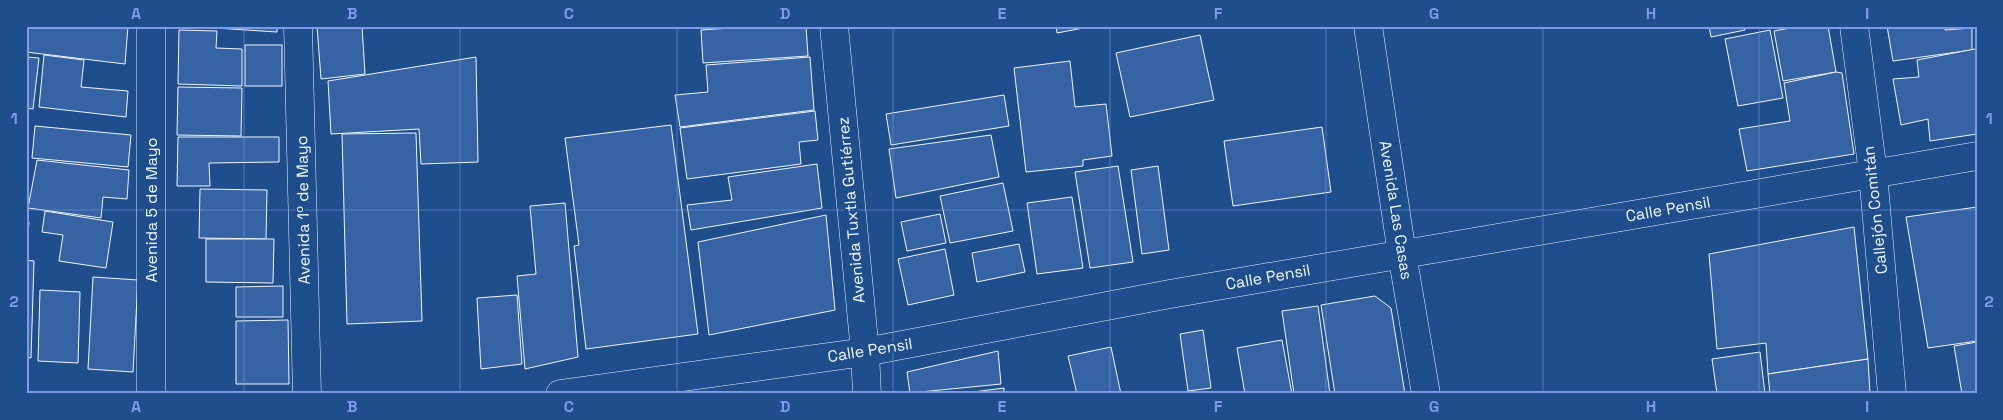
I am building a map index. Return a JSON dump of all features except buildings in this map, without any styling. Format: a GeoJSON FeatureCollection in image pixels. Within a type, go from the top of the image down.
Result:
{"type":"FeatureCollection","features":[{"type":"Feature","properties":{"kind":"street","name":"Avenida 5 de Mayo"},"geometry":{"type":"LineString","coordinates":[[151,26],[151,394]]}},
{"type":"Feature","properties":{"kind":"street","name":"Avenida 1º de Mayo"},"geometry":{"type":"LineString","coordinates":[[298,26],[308,394]]}},
{"type":"Feature","properties":{"kind":"street","name":"Avenida Tuxtla Gutiérrez"},"geometry":{"type":"LineString","coordinates":[[834,26],[865,352],[867,394]]}},
{"type":"Feature","properties":{"kind":"street","name":"Avenida Las Casas"},"geometry":{"type":"LineString","coordinates":[[1368,26],[1402,254],[1426,394]]}},
{"type":"Feature","properties":{"kind":"street","name":"Callejón Comitán"},"geometry":{"type":"LineString","coordinates":[[1854,26],[1873,173],[1892,394]]}},
{"type":"Feature","properties":{"kind":"street","name":"Calle Pensil"},"geometry":{"type":"LineString","coordinates":[[560,394],[865,352],[1170,294],[1977,156]]}}]}
